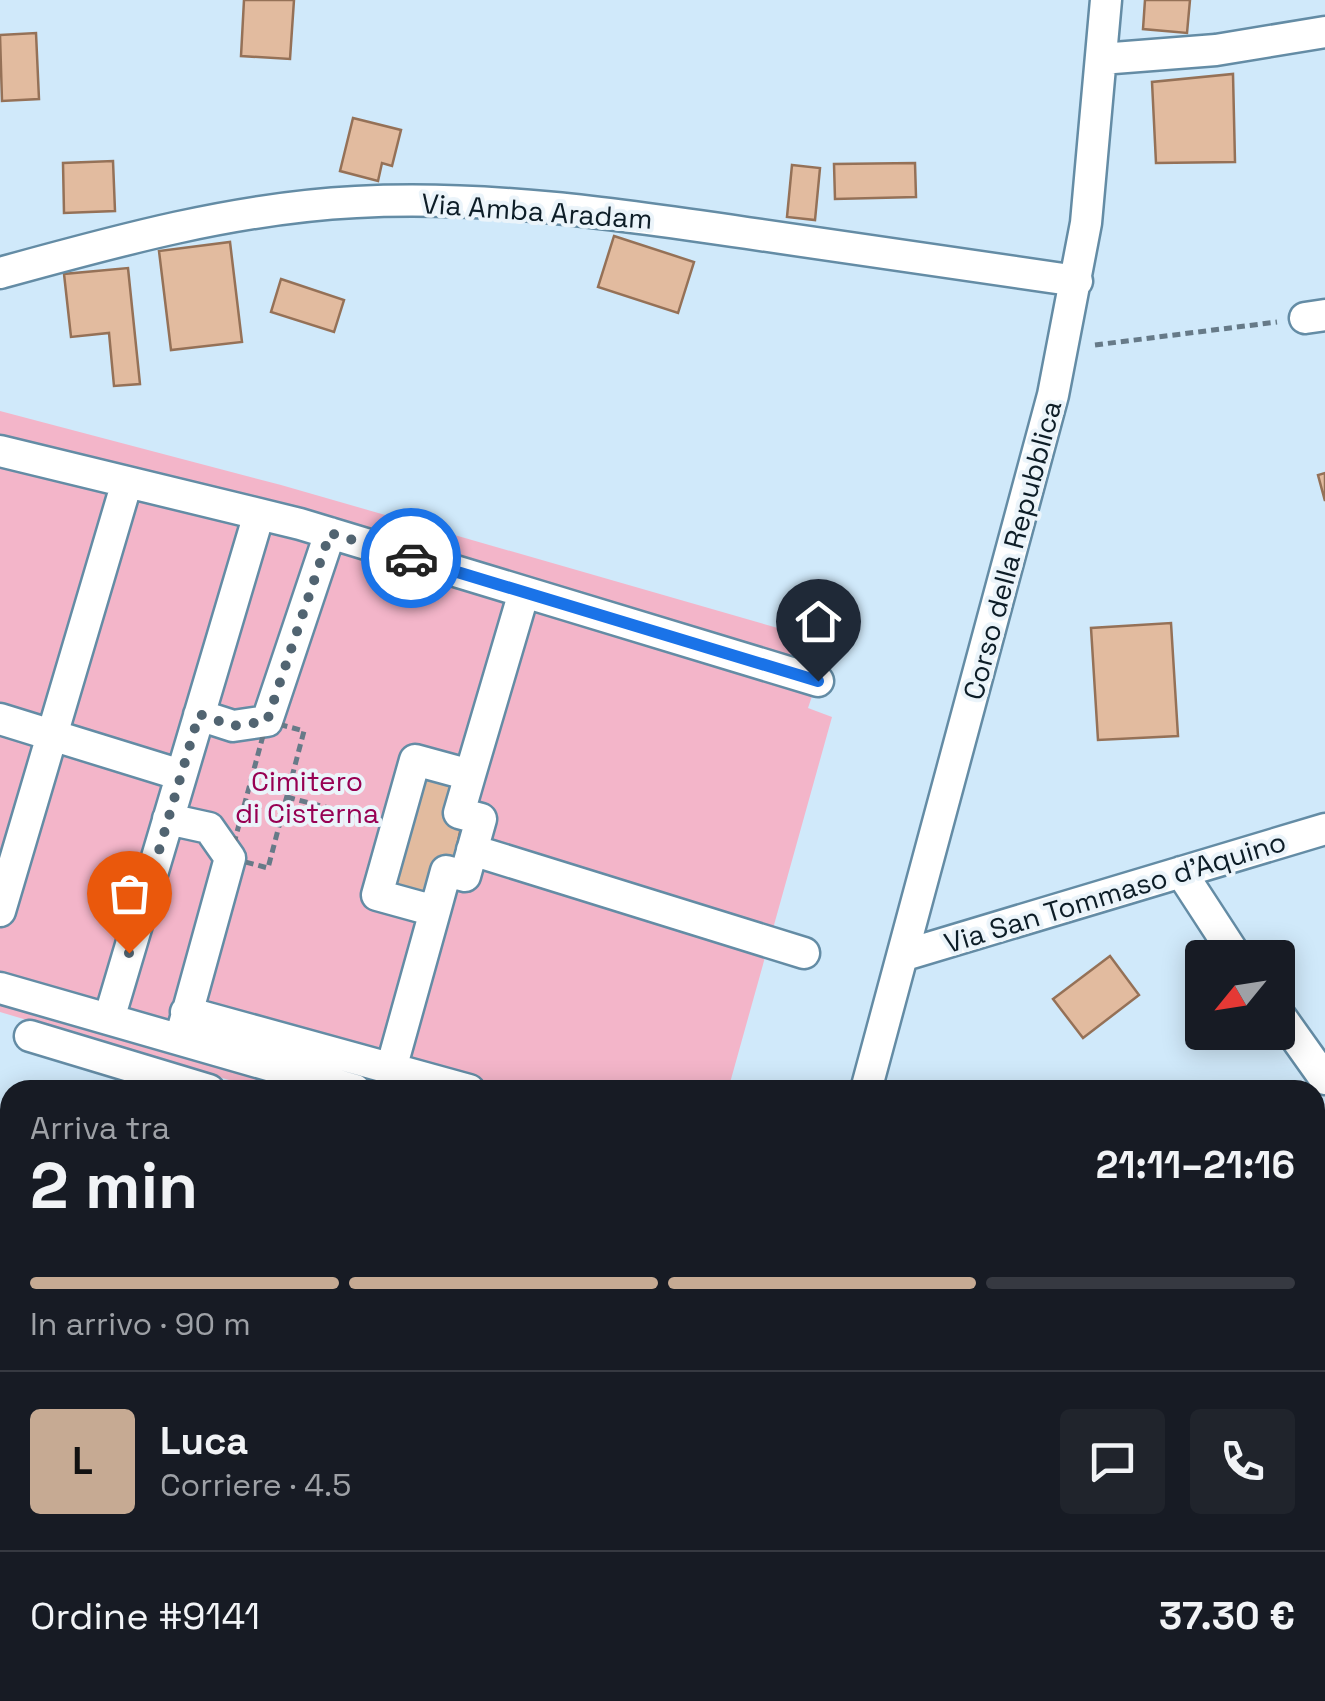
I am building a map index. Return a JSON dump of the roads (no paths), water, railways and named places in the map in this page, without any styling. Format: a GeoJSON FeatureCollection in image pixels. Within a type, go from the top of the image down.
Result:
{"type":"FeatureCollection","features":[{"type":"Feature","properties":{"kind":"street","name":"Corso della Repubblica"},"geometry":{"type":"LineString","coordinates":[[869,1080],[1026,510],[1063,349],[1077,282],[1106,0]]}},
{"type":"Feature","properties":{"kind":"street"},"geometry":{"type":"LineString","coordinates":[[1100,60],[1226,48],[1325,32]]}},
{"type":"Feature","properties":{"kind":"street","name":"Via Amba Aradam"},"geometry":{"type":"LineString","coordinates":[[0,273],[127,240],[262,212],[346,203],[432,201],[616,214],[1077,282]]}},
{"type":"Feature","properties":{"kind":"street"},"geometry":{"type":"LineString","coordinates":[[0,451],[330,533],[818,681]]}},
{"type":"Feature","properties":{"kind":"street"},"geometry":{"type":"LineString","coordinates":[[0,911],[127,482]]}},
{"type":"Feature","properties":{"kind":"street"},"geometry":{"type":"LineString","coordinates":[[109,1019],[258,514]]}},
{"type":"Feature","properties":{"kind":"street"},"geometry":{"type":"LineString","coordinates":[[199,714],[233,726],[267,721],[330,533]]}},
{"type":"Feature","properties":{"kind":"street"},"geometry":{"type":"LineString","coordinates":[[392,1068],[446,870],[465,876],[481,819],[460,813],[524,592]]}},
{"type":"Feature","properties":{"kind":"street"},"geometry":{"type":"LineString","coordinates":[[0,718],[181,775]]}},
{"type":"Feature","properties":{"kind":"street"},"geometry":{"type":"LineString","coordinates":[[434,911],[377,895],[415,760],[470,775]]}},
{"type":"Feature","properties":{"kind":"street"},"geometry":{"type":"LineString","coordinates":[[168,820],[208,828],[230,858],[183,1026]]}},
{"type":"Feature","properties":{"kind":"street","name":"Via San Tommaso d'Aquino"},"geometry":{"type":"LineString","coordinates":[[905,954],[1325,829]]}},
{"type":"Feature","properties":{"kind":"street"},"geometry":{"type":"LineString","coordinates":[[472,850],[804,953]]}},
{"type":"Feature","properties":{"kind":"street"},"geometry":{"type":"LineString","coordinates":[[1181,872],[1226,940]]}},
{"type":"Feature","properties":{"kind":"street"},"geometry":{"type":"LineString","coordinates":[[0,988],[109,1019],[183,1026],[434,1080]]}},
{"type":"Feature","properties":{"kind":"street"},"geometry":{"type":"LineString","coordinates":[[183,1026],[328,1080]]}},
{"type":"Feature","properties":{"kind":"street"},"geometry":{"type":"LineString","coordinates":[[30,1036],[176,1080]]}},
{"type":"Feature","properties":{"kind":"street"},"geometry":{"type":"LineString","coordinates":[[1295,1037],[1325,1079]]}},
{"type":"Feature","properties":{"kind":"park label","name":"Cimitero di Cisterna"},"geometry":{"type":"Point","coordinates":[307,797]}}]}
